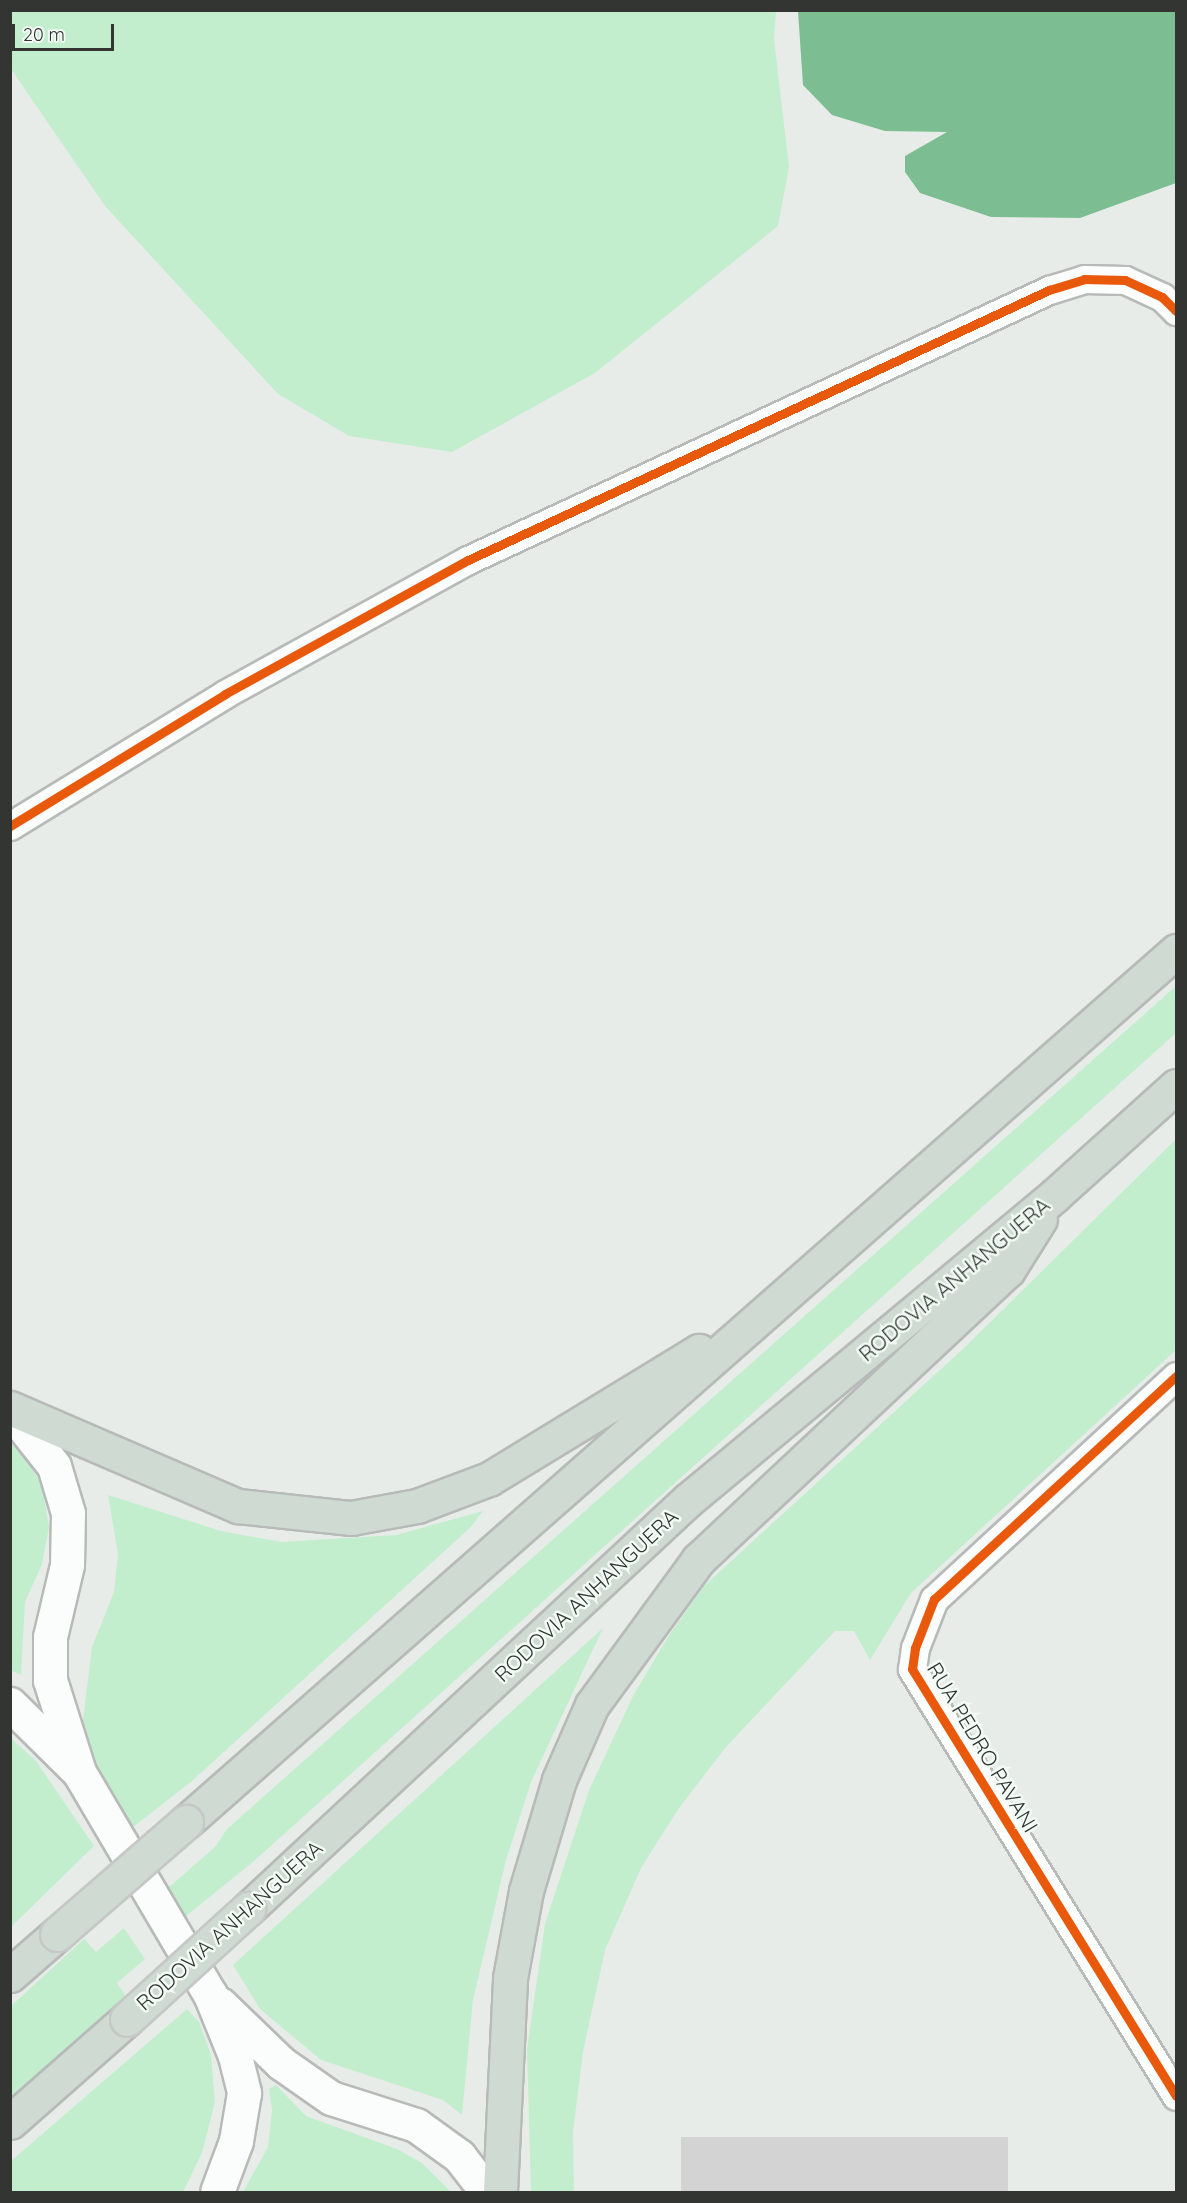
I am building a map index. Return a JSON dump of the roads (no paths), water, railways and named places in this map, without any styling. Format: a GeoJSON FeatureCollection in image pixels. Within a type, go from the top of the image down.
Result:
{"type":"FeatureCollection","features":[{"type":"Feature","properties":{"kind":"highway"},"geometry":{"type":"LineString","coordinates":[[10,1975],[1176,951]]}},
{"type":"Feature","properties":{"kind":"highway","name":"RODOVIA ANHANGUERA"},"geometry":{"type":"LineString","coordinates":[[10,2122],[248,1909],[688,1500],[1055,1195],[1176,1086]]}},
{"type":"Feature","properties":{"kind":"highway"},"geometry":{"type":"LineString","coordinates":[[500,2193],[510,1978],[526,1891],[559,1780],[592,1705],[698,1560],[1008,1270],[1055,1195]]}},
{"type":"Feature","properties":{"kind":"highway"},"geometry":{"type":"LineString","coordinates":[[10,1409],[238,1506],[351,1518],[417,1506],[489,1479],[713,1341],[888,1205]]}},
{"type":"Feature","properties":{"kind":"main road"},"geometry":{"type":"LineString","coordinates":[[10,1409],[54,1466],[68,1513],[68,1565],[50,1637],[50,1680],[79,1772],[210,1994],[244,2093],[236,2140],[217,2193]]}},
{"type":"Feature","properties":{"kind":"main road"},"geometry":{"type":"LineString","coordinates":[[10,1704],[79,1772]]}},
{"type":"Feature","properties":{"kind":"main road"},"geometry":{"type":"LineString","coordinates":[[210,1994],[281,2063],[331,2098],[416,2125],[459,2156],[487,2193]]}},
{"type":"Feature","properties":{"kind":"street"},"geometry":{"type":"LineString","coordinates":[[10,826],[225,694],[468,560],[1049,290],[1084,279],[1125,280],[1162,297],[1176,311]]}},
{"type":"Feature","properties":{"kind":"street","name":"RUA PEDRO PAVANI"},"geometry":{"type":"LineString","coordinates":[[1176,1376],[934,1599],[915,1648],[912,1669],[1176,2096]]}}]}
